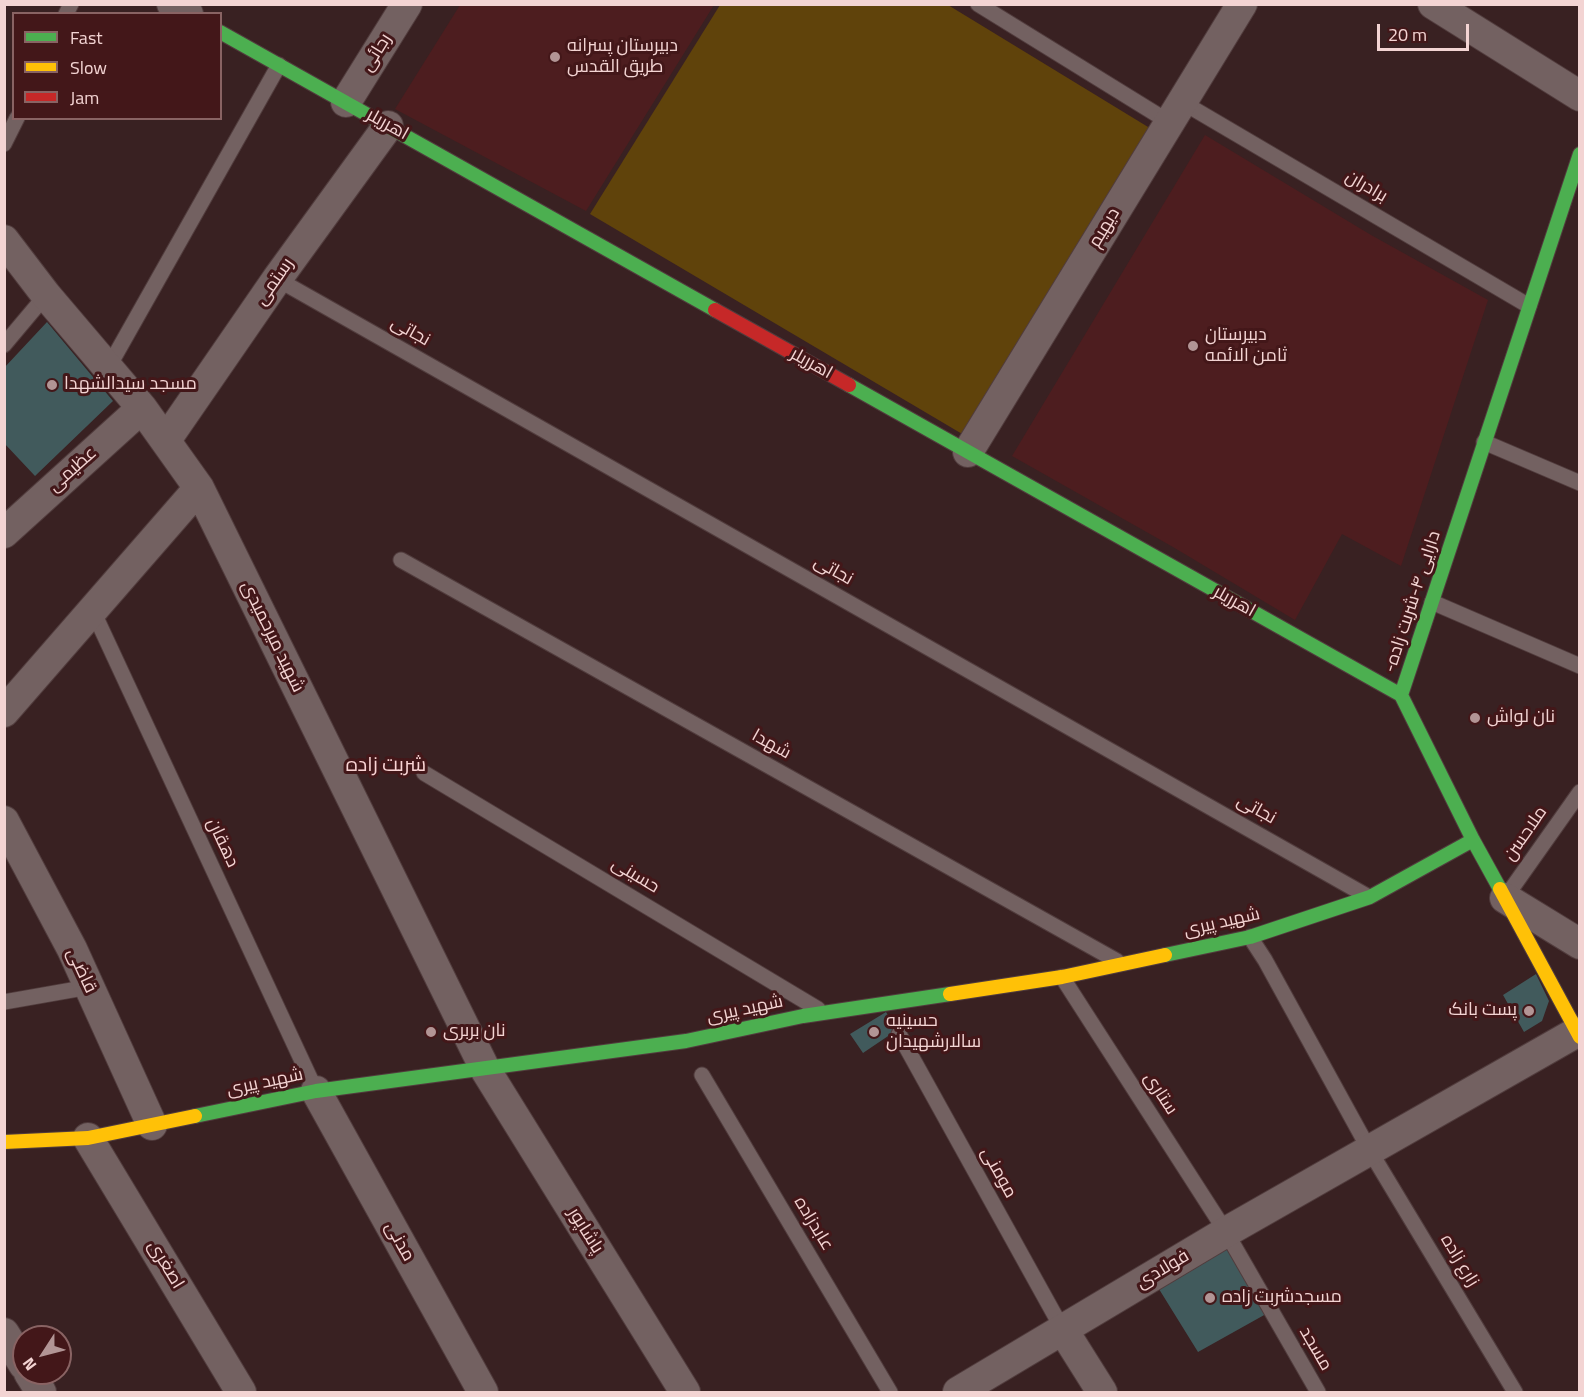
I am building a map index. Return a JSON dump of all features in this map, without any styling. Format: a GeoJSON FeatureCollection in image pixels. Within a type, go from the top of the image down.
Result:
{"type":"FeatureCollection","features":[{"type":"Feature","properties":{"kind":"street"},"geometry":{"type":"LineString","coordinates":[[172,4],[185,12]]}},
{"type":"Feature","properties":{"kind":"street","name":"رجائی"},"geometry":{"type":"LineString","coordinates":[[346,102],[407,4]]}},
{"type":"Feature","properties":{"kind":"street","name":"دیهیم"},"geometry":{"type":"LineString","coordinates":[[968,452],[1242,4]]}},
{"type":"Feature","properties":{"kind":"street"},"geometry":{"type":"LineString","coordinates":[[1433,4],[1580,96]]}},
{"type":"Feature","properties":{"kind":"street","name":"اهرریلر"},"geometry":{"type":"LineString","coordinates":[[222,33],[1401,695]]}},
{"type":"Feature","properties":{"kind":"street","name":"رستمی"},"geometry":{"type":"LineString","coordinates":[[166,440],[277,279],[388,126]]}},
{"type":"Feature","properties":{"kind":"street","name":"-دارایی ۴-شربت زاده"},"geometry":{"type":"LineString","coordinates":[[1578,1035],[1473,840],[1401,695],[1580,154]]}},
{"type":"Feature","properties":{"kind":"street","name":"شهید میرحمیدی"},"geometry":{"type":"LineString","coordinates":[[4,240],[46,295],[142,408],[199,488],[485,1069]]}},
{"type":"Feature","properties":{"kind":"street","name":"عظیمی"},"geometry":{"type":"LineString","coordinates":[[4,532],[142,408]]}},
{"type":"Feature","properties":{"kind":"street"},"geometry":{"type":"LineString","coordinates":[[4,712],[199,488]]}},
{"type":"Feature","properties":{"kind":"street","name":"قاضی"},"geometry":{"type":"LineString","coordinates":[[4,821],[72,949],[152,1125]]}},
{"type":"Feature","properties":{"kind":"street","name":"شهید پیری"},"geometry":{"type":"LineString","coordinates":[[4,1142],[88,1138],[316,1091],[686,1041],[803,1016],[1062,977],[1250,937],[1370,897],[1473,840]]}},
{"type":"Feature","properties":{"kind":"street"},"geometry":{"type":"LineString","coordinates":[[1504,898],[1580,944]]}},
{"type":"Feature","properties":{"kind":"street","name":"فولادی"},"geometry":{"type":"LineString","coordinates":[[958,1392],[1226,1232],[1578,1035]]}},
{"type":"Feature","properties":{"kind":"street","name":"پاشاپور"},"geometry":{"type":"LineString","coordinates":[[485,1069],[685,1392]]}},
{"type":"Feature","properties":{"kind":"street","name":"مدنی"},"geometry":{"type":"LineString","coordinates":[[316,1091],[483,1392]]}},
{"type":"Feature","properties":{"kind":"street","name":"اصغری"},"geometry":{"type":"LineString","coordinates":[[88,1138],[241,1392]]}},
{"type":"Feature","properties":{"kind":"street"},"geometry":{"type":"LineString","coordinates":[[1064,1330],[1102,1392]]}},
{"type":"Feature","properties":{"kind":"street"},"geometry":{"type":"LineString","coordinates":[[4,1333],[12,1346]]}},
{"type":"Feature","properties":{"kind":"lane","name":"برادران"},"geometry":{"type":"LineString","coordinates":[[978,4],[1529,306]]}},
{"type":"Feature","properties":{"kind":"lane"},"geometry":{"type":"LineString","coordinates":[[108,368],[279,65]]}},
{"type":"Feature","properties":{"kind":"lane"},"geometry":{"type":"LineString","coordinates":[[4,144],[15,120]]}},
{"type":"Feature","properties":{"kind":"lane","name":"نجاتی"},"geometry":{"type":"LineString","coordinates":[[277,279],[1370,897]]}},
{"type":"Feature","properties":{"kind":"lane"},"geometry":{"type":"LineString","coordinates":[[4,345],[46,295]]}},
{"type":"Feature","properties":{"kind":"lane"},"geometry":{"type":"LineString","coordinates":[[1484,442],[1580,483]]}},
{"type":"Feature","properties":{"kind":"lane","name":"شهدا"},"geometry":{"type":"LineString","coordinates":[[401,560],[1122,964]]}},
{"type":"Feature","properties":{"kind":"lane"},"geometry":{"type":"LineString","coordinates":[[1431,602],[1580,666]]}},
{"type":"Feature","properties":{"kind":"lane","name":"دهقان"},"geometry":{"type":"LineString","coordinates":[[93,611],[316,1091]]}},
{"type":"Feature","properties":{"kind":"lane","name":"حسینی"},"geometry":{"type":"LineString","coordinates":[[424,773],[826,1013]]}},
{"type":"Feature","properties":{"kind":"lane","name":"ملاحسن"},"geometry":{"type":"LineString","coordinates":[[1504,898],[1580,792]]}},
{"type":"Feature","properties":{"kind":"lane"},"geometry":{"type":"LineString","coordinates":[[1250,937],[1370,1150]]}},
{"type":"Feature","properties":{"kind":"lane","name":"ستاری"},"geometry":{"type":"LineString","coordinates":[[1062,977],[1226,1232]]}},
{"type":"Feature","properties":{"kind":"lane"},"geometry":{"type":"LineString","coordinates":[[4,1002],[89,987]]}},
{"type":"Feature","properties":{"kind":"lane","name":"مومنی"},"geometry":{"type":"LineString","coordinates":[[899,1034],[1064,1330]]}},
{"type":"Feature","properties":{"kind":"lane","name":"عابدزاده"},"geometry":{"type":"LineString","coordinates":[[702,1075],[890,1392]]}},
{"type":"Feature","properties":{"kind":"lane","name":"زارع زاده"},"geometry":{"type":"LineString","coordinates":[[1370,1150],[1515,1392]]}},
{"type":"Feature","properties":{"kind":"lane","name":"مسجد"},"geometry":{"type":"LineString","coordinates":[[1226,1232],[1317,1392]]}},
{"type":"Feature","properties":{"kind":"shaded area","name":"دبیرستان پسرانه طریق القدس"},"geometry":{"type":"Polygon","coordinates":[[[460,5],[714,5],[586,211],[395,109],[460,5]]]}},
{"type":"Feature","properties":{"kind":"shaded area"},"geometry":{"type":"Polygon","coordinates":[[[720,5],[948,5],[1153,130],[969,438],[590,214],[720,5]]]}},
{"type":"Feature","properties":{"kind":"shaded area"},"geometry":{"type":"Polygon","coordinates":[[[1205,135],[1371,235],[1488,300],[1401,566],[1342,534],[1295,620],[1173,547],[1012,456],[1205,135]]]}},
{"type":"Feature","properties":{"kind":"building","name":"مسجد سیدالشهدا"},"geometry":{"type":"Polygon","coordinates":[[[47,322],[113,401],[35,476],[4,443],[4,368],[47,322]]]}},
{"type":"Feature","properties":{"kind":"building","name":"پست بانک"},"geometry":{"type":"Polygon","coordinates":[[[1536,974],[1549,1001],[1542,1021],[1524,1032],[1503,995],[1536,974]]]}},
{"type":"Feature","properties":{"kind":"building","name":"حسینیه سالارشهیدان"},"geometry":{"type":"Polygon","coordinates":[[[886,1012],[897,1030],[863,1053],[850,1034],[886,1012]]]}},
{"type":"Feature","properties":{"kind":"building","name":"مسجدشربت زاده"},"geometry":{"type":"Polygon","coordinates":[[[1223,1239],[1266,1314],[1198,1352],[1154,1281],[1223,1239]]]}},
{"type":"Feature","properties":{"kind":"traffic: fast"},"geometry":{"type":"LineString","coordinates":[[222,33],[715,310]]}},
{"type":"Feature","properties":{"kind":"traffic: fast"},"geometry":{"type":"LineString","coordinates":[[1500,889],[1401,695],[1580,154]]}},
{"type":"Feature","properties":{"kind":"traffic: fast"},"geometry":{"type":"LineString","coordinates":[[849,385],[1401,695]]}},
{"type":"Feature","properties":{"kind":"traffic: fast"},"geometry":{"type":"LineString","coordinates":[[1165,955],[1250,937],[1370,897],[1473,840]]}},
{"type":"Feature","properties":{"kind":"traffic: fast"},"geometry":{"type":"LineString","coordinates":[[195,1116],[316,1091],[686,1041],[803,1016],[950,994]]}},
{"type":"Feature","properties":{"kind":"traffic: slow"},"geometry":{"type":"LineString","coordinates":[[1500,889],[1580,1037]]}},
{"type":"Feature","properties":{"kind":"traffic: slow"},"geometry":{"type":"LineString","coordinates":[[950,994],[1062,977],[1165,955]]}},
{"type":"Feature","properties":{"kind":"traffic: slow"},"geometry":{"type":"LineString","coordinates":[[4,1142],[88,1138],[195,1116]]}},
{"type":"Feature","properties":{"kind":"traffic: jam"},"geometry":{"type":"LineString","coordinates":[[715,310],[849,385]]}},
{"type":"Feature","properties":{"kind":"place","name":"دبیرستان پسرانه طریق القدس"},"geometry":{"type":"Point","coordinates":[555,57]}},
{"type":"Feature","properties":{"kind":"place","name":"دبیرستان ثامن الائمه"},"geometry":{"type":"Point","coordinates":[1193,346]}},
{"type":"Feature","properties":{"kind":"place","name":"مسجد سیدالشهدا"},"geometry":{"type":"Point","coordinates":[52,385]}},
{"type":"Feature","properties":{"kind":"place","name":"نان لواش"},"geometry":{"type":"Point","coordinates":[1475,718]}},
{"type":"Feature","properties":{"kind":"place","name":"پست بانک"},"geometry":{"type":"Point","coordinates":[1529,1011]}},
{"type":"Feature","properties":{"kind":"place","name":"نان بربری"},"geometry":{"type":"Point","coordinates":[431,1032]}},
{"type":"Feature","properties":{"kind":"place","name":"حسینیه سالارشهیدان"},"geometry":{"type":"Point","coordinates":[874,1032]}},
{"type":"Feature","properties":{"kind":"place","name":"مسجدشربت زاده"},"geometry":{"type":"Point","coordinates":[1210,1298]}},
{"type":"Feature","properties":{"kind":"district","name":"شربت زاده"},"geometry":{"type":"Point","coordinates":[386,766]}}]}
